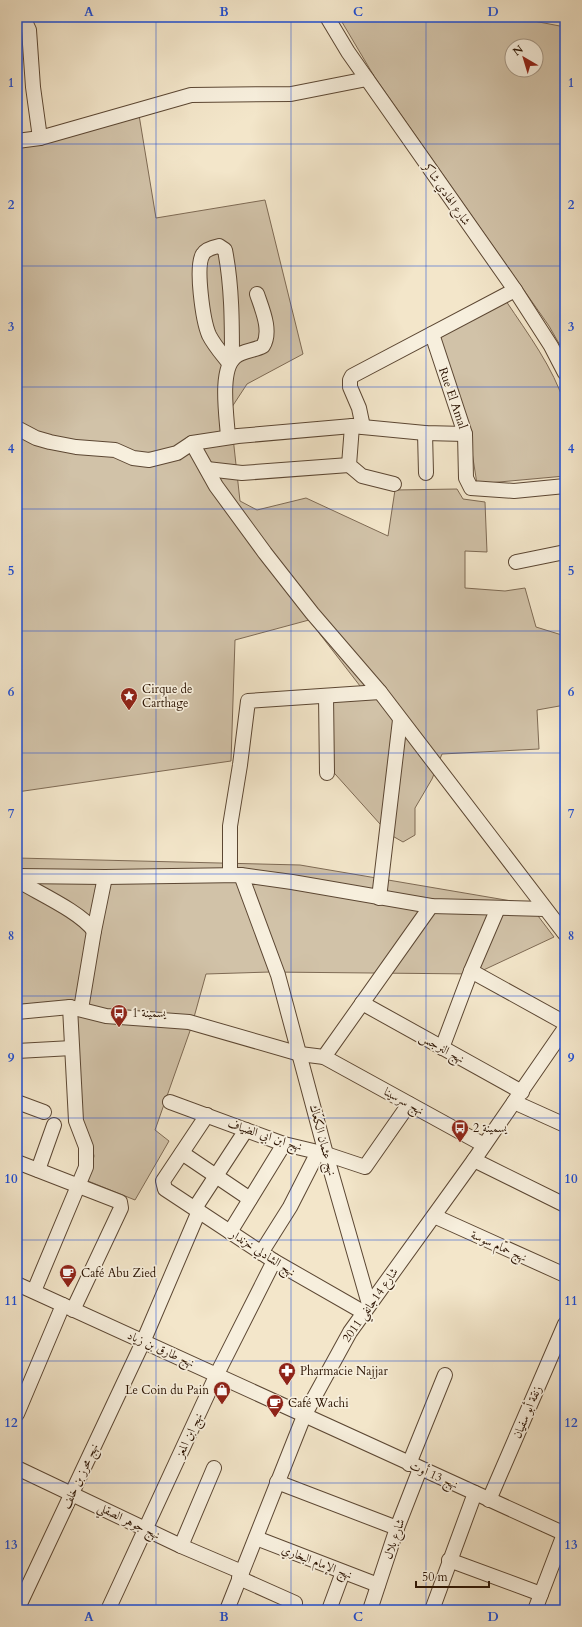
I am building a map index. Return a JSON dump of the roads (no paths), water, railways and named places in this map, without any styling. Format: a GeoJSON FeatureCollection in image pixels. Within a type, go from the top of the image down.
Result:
{"type":"FeatureCollection","features":[{"type":"Feature","properties":{"kind":"street"},"geometry":{"type":"LineString","coordinates":[[23,17],[29,30],[33,87],[40,138]]}},
{"type":"Feature","properties":{"kind":"street","name":"شارع الهادي شاكر"},"geometry":{"type":"LineString","coordinates":[[326,17],[348,52],[515,290],[551,346],[565,373]]}},
{"type":"Feature","properties":{"kind":"street"},"geometry":{"type":"LineString","coordinates":[[17,142],[40,138],[191,95],[291,94],[367,79]]}},
{"type":"Feature","properties":{"kind":"street"},"geometry":{"type":"LineString","coordinates":[[228,437],[226,379],[231,361],[231,299],[225,250],[219,246],[208,250],[201,258],[201,286],[208,333],[218,349],[231,361]]}},
{"type":"Feature","properties":{"kind":"street"},"geometry":{"type":"LineString","coordinates":[[349,465],[358,427],[359,408],[350,387],[350,380],[352,376],[515,290]]}},
{"type":"Feature","properties":{"kind":"street"},"geometry":{"type":"LineString","coordinates":[[231,361],[235,356],[248,350],[258,349],[266,342],[267,335],[264,313],[257,294]]}},
{"type":"Feature","properties":{"kind":"street","name":"Rue El Amal"},"geometry":{"type":"LineString","coordinates":[[432,334],[465,434],[466,478],[471,488],[514,490],[565,486]]}},
{"type":"Feature","properties":{"kind":"street"},"geometry":{"type":"LineString","coordinates":[[17,428],[36,438],[50,442],[76,447],[115,450],[133,458],[149,460],[177,453],[192,443],[228,437],[358,427],[425,433],[465,434]]}},
{"type":"Feature","properties":{"kind":"street"},"geometry":{"type":"LineString","coordinates":[[425,433],[426,473]]}},
{"type":"Feature","properties":{"kind":"street"},"geometry":{"type":"LineString","coordinates":[[192,443],[216,486],[266,553],[312,613],[380,692],[565,934]]}},
{"type":"Feature","properties":{"kind":"street"},"geometry":{"type":"LineString","coordinates":[[207,469],[242,473],[349,465],[362,476],[394,484]]}},
{"type":"Feature","properties":{"kind":"street"},"geometry":{"type":"LineString","coordinates":[[516,562],[565,552]]}},
{"type":"Feature","properties":{"kind":"street"},"geometry":{"type":"LineString","coordinates":[[236,875],[230,826],[240,765],[248,701],[380,692]]}},
{"type":"Feature","properties":{"kind":"street"},"geometry":{"type":"LineString","coordinates":[[326,696],[327,774]]}},
{"type":"Feature","properties":{"kind":"street"},"geometry":{"type":"LineString","coordinates":[[379,898],[400,720]]}},
{"type":"Feature","properties":{"kind":"street"},"geometry":{"type":"LineString","coordinates":[[17,876],[105,877],[236,875],[292,882],[431,906],[545,909]]}},
{"type":"Feature","properties":{"kind":"street","name":"نهج عثمان الكعّاك"},"geometry":{"type":"LineString","coordinates":[[236,875],[278,975],[300,1054],[322,1153],[366,1308]]}},
{"type":"Feature","properties":{"kind":"street"},"geometry":{"type":"LineString","coordinates":[[34,1291],[80,1186],[86,1167],[86,1147],[76,1121],[72,1048],[75,1008],[94,931],[105,877]]}},
{"type":"Feature","properties":{"kind":"street"},"geometry":{"type":"LineString","coordinates":[[17,880],[76,914],[89,924],[94,931]]}},
{"type":"Feature","properties":{"kind":"street"},"geometry":{"type":"LineString","coordinates":[[17,1012],[75,1008],[106,1016],[188,1022],[300,1054],[324,1056],[431,906]]}},
{"type":"Feature","properties":{"kind":"street"},"geometry":{"type":"LineString","coordinates":[[442,1048],[471,971],[498,908]]}},
{"type":"Feature","properties":{"kind":"street"},"geometry":{"type":"LineString","coordinates":[[471,971],[565,1023]]}},
{"type":"Feature","properties":{"kind":"street","name":"نهج النرجس"},"geometry":{"type":"LineString","coordinates":[[362,1003],[442,1048],[518,1097],[565,1125]]}},
{"type":"Feature","properties":{"kind":"street","name":"شارع 14جانفي 2011"},"geometry":{"type":"LineString","coordinates":[[226,1610],[304,1416],[350,1332],[474,1160],[565,1028]]}},
{"type":"Feature","properties":{"kind":"street"},"geometry":{"type":"LineString","coordinates":[[17,1051],[72,1048]]}},
{"type":"Feature","properties":{"kind":"street","name":"نهج سرسينا"},"geometry":{"type":"LineString","coordinates":[[324,1056],[484,1145]]}},
{"type":"Feature","properties":{"kind":"street","name":"نهج ابن ابي الضياف"},"geometry":{"type":"LineString","coordinates":[[170,1102],[284,1144],[322,1153],[361,1167],[365,1167],[368,1164],[409,1104]]}},
{"type":"Feature","properties":{"kind":"street"},"geometry":{"type":"LineString","coordinates":[[18,1105],[44,1112]]}},
{"type":"Feature","properties":{"kind":"street"},"geometry":{"type":"LineString","coordinates":[[206,1115],[182,1154],[250,1199]]}},
{"type":"Feature","properties":{"kind":"street"},"geometry":{"type":"LineString","coordinates":[[38,1170],[54,1125]]}},
{"type":"Feature","properties":{"kind":"street","name":"نهج محرز بن خلف"},"geometry":{"type":"LineString","coordinates":[[17,1610],[143,1342],[197,1209],[216,1176],[246,1130]]}},
{"type":"Feature","properties":{"kind":"street"},"geometry":{"type":"LineString","coordinates":[[230,1232],[284,1144]]}},
{"type":"Feature","properties":{"kind":"street"},"geometry":{"type":"LineString","coordinates":[[261,1253],[322,1153]]}},
{"type":"Feature","properties":{"kind":"street","name":"نهج الشادلي خزندار"},"geometry":{"type":"LineString","coordinates":[[182,1154],[163,1181],[165,1189],[274,1261],[366,1308]]}},
{"type":"Feature","properties":{"kind":"street"},"geometry":{"type":"LineString","coordinates":[[474,1160],[565,1205]]}},
{"type":"Feature","properties":{"kind":"street"},"geometry":{"type":"LineString","coordinates":[[17,1162],[117,1200],[120,1202],[121,1208],[68,1307],[17,1414]]}},
{"type":"Feature","properties":{"kind":"street","name":"نهج حمّام سوسة"},"geometry":{"type":"LineString","coordinates":[[434,1216],[565,1275]]}},
{"type":"Feature","properties":{"kind":"street","name":"نهج ابن المعز"},"geometry":{"type":"LineString","coordinates":[[108,1610],[217,1374],[274,1261]]}},
{"type":"Feature","properties":{"kind":"street","name":"نهج طارق بن زياد"},"geometry":{"type":"LineString","coordinates":[[17,1284],[217,1374],[304,1416]]}},
{"type":"Feature","properties":{"kind":"street","name":"زنقة أبو سفيان"},"geometry":{"type":"LineString","coordinates":[[489,1500],[565,1324]]}},
{"type":"Feature","properties":{"kind":"street","name":"شارع بلال"},"geometry":{"type":"LineString","coordinates":[[372,1610],[378,1585],[445,1375]]}},
{"type":"Feature","properties":{"kind":"street","name":"نهج 13 أوت"},"geometry":{"type":"LineString","coordinates":[[304,1416],[564,1534]]}},
{"type":"Feature","properties":{"kind":"street","name":"نهج جوهر الصقلي"},"geometry":{"type":"LineString","coordinates":[[17,1468],[146,1529],[295,1603],[292,1610]]}},
{"type":"Feature","properties":{"kind":"street"},"geometry":{"type":"LineString","coordinates":[[180,1546],[214,1468]]}},
{"type":"Feature","properties":{"kind":"street"},"geometry":{"type":"LineString","coordinates":[[277,1482],[397,1528]]}},
{"type":"Feature","properties":{"kind":"street"},"geometry":{"type":"LineString","coordinates":[[432,1610],[449,1560],[475,1493]]}},
{"type":"Feature","properties":{"kind":"street"},"geometry":{"type":"LineString","coordinates":[[535,1610],[564,1534]]}},
{"type":"Feature","properties":{"kind":"street","name":"نهج الإمام البخاري"},"geometry":{"type":"LineString","coordinates":[[256,1538],[378,1585]]}},
{"type":"Feature","properties":{"kind":"street"},"geometry":{"type":"LineString","coordinates":[[449,1560],[541,1594]]}},
{"type":"Feature","properties":{"kind":"street"},"geometry":{"type":"LineString","coordinates":[[329,1610],[343,1572]]}},
{"type":"Feature","properties":{"kind":"place","name":"Cirque de Carthage"},"geometry":{"type":"Point","coordinates":[129,711]}},
{"type":"Feature","properties":{"kind":"place","name":"يسمينة 1"},"geometry":{"type":"Point","coordinates":[119,1028]}},
{"type":"Feature","properties":{"kind":"place","name":"يسمينة 2"},"geometry":{"type":"Point","coordinates":[460,1143]}},
{"type":"Feature","properties":{"kind":"place","name":"Café Abu Zied"},"geometry":{"type":"Point","coordinates":[68,1288]}},
{"type":"Feature","properties":{"kind":"place","name":"Pharmacie Najjar"},"geometry":{"type":"Point","coordinates":[287,1386]}},
{"type":"Feature","properties":{"kind":"place","name":"Le Coin du Pain"},"geometry":{"type":"Point","coordinates":[222,1405]}},
{"type":"Feature","properties":{"kind":"place","name":"Café Wachi"},"geometry":{"type":"Point","coordinates":[275,1418]}}]}
